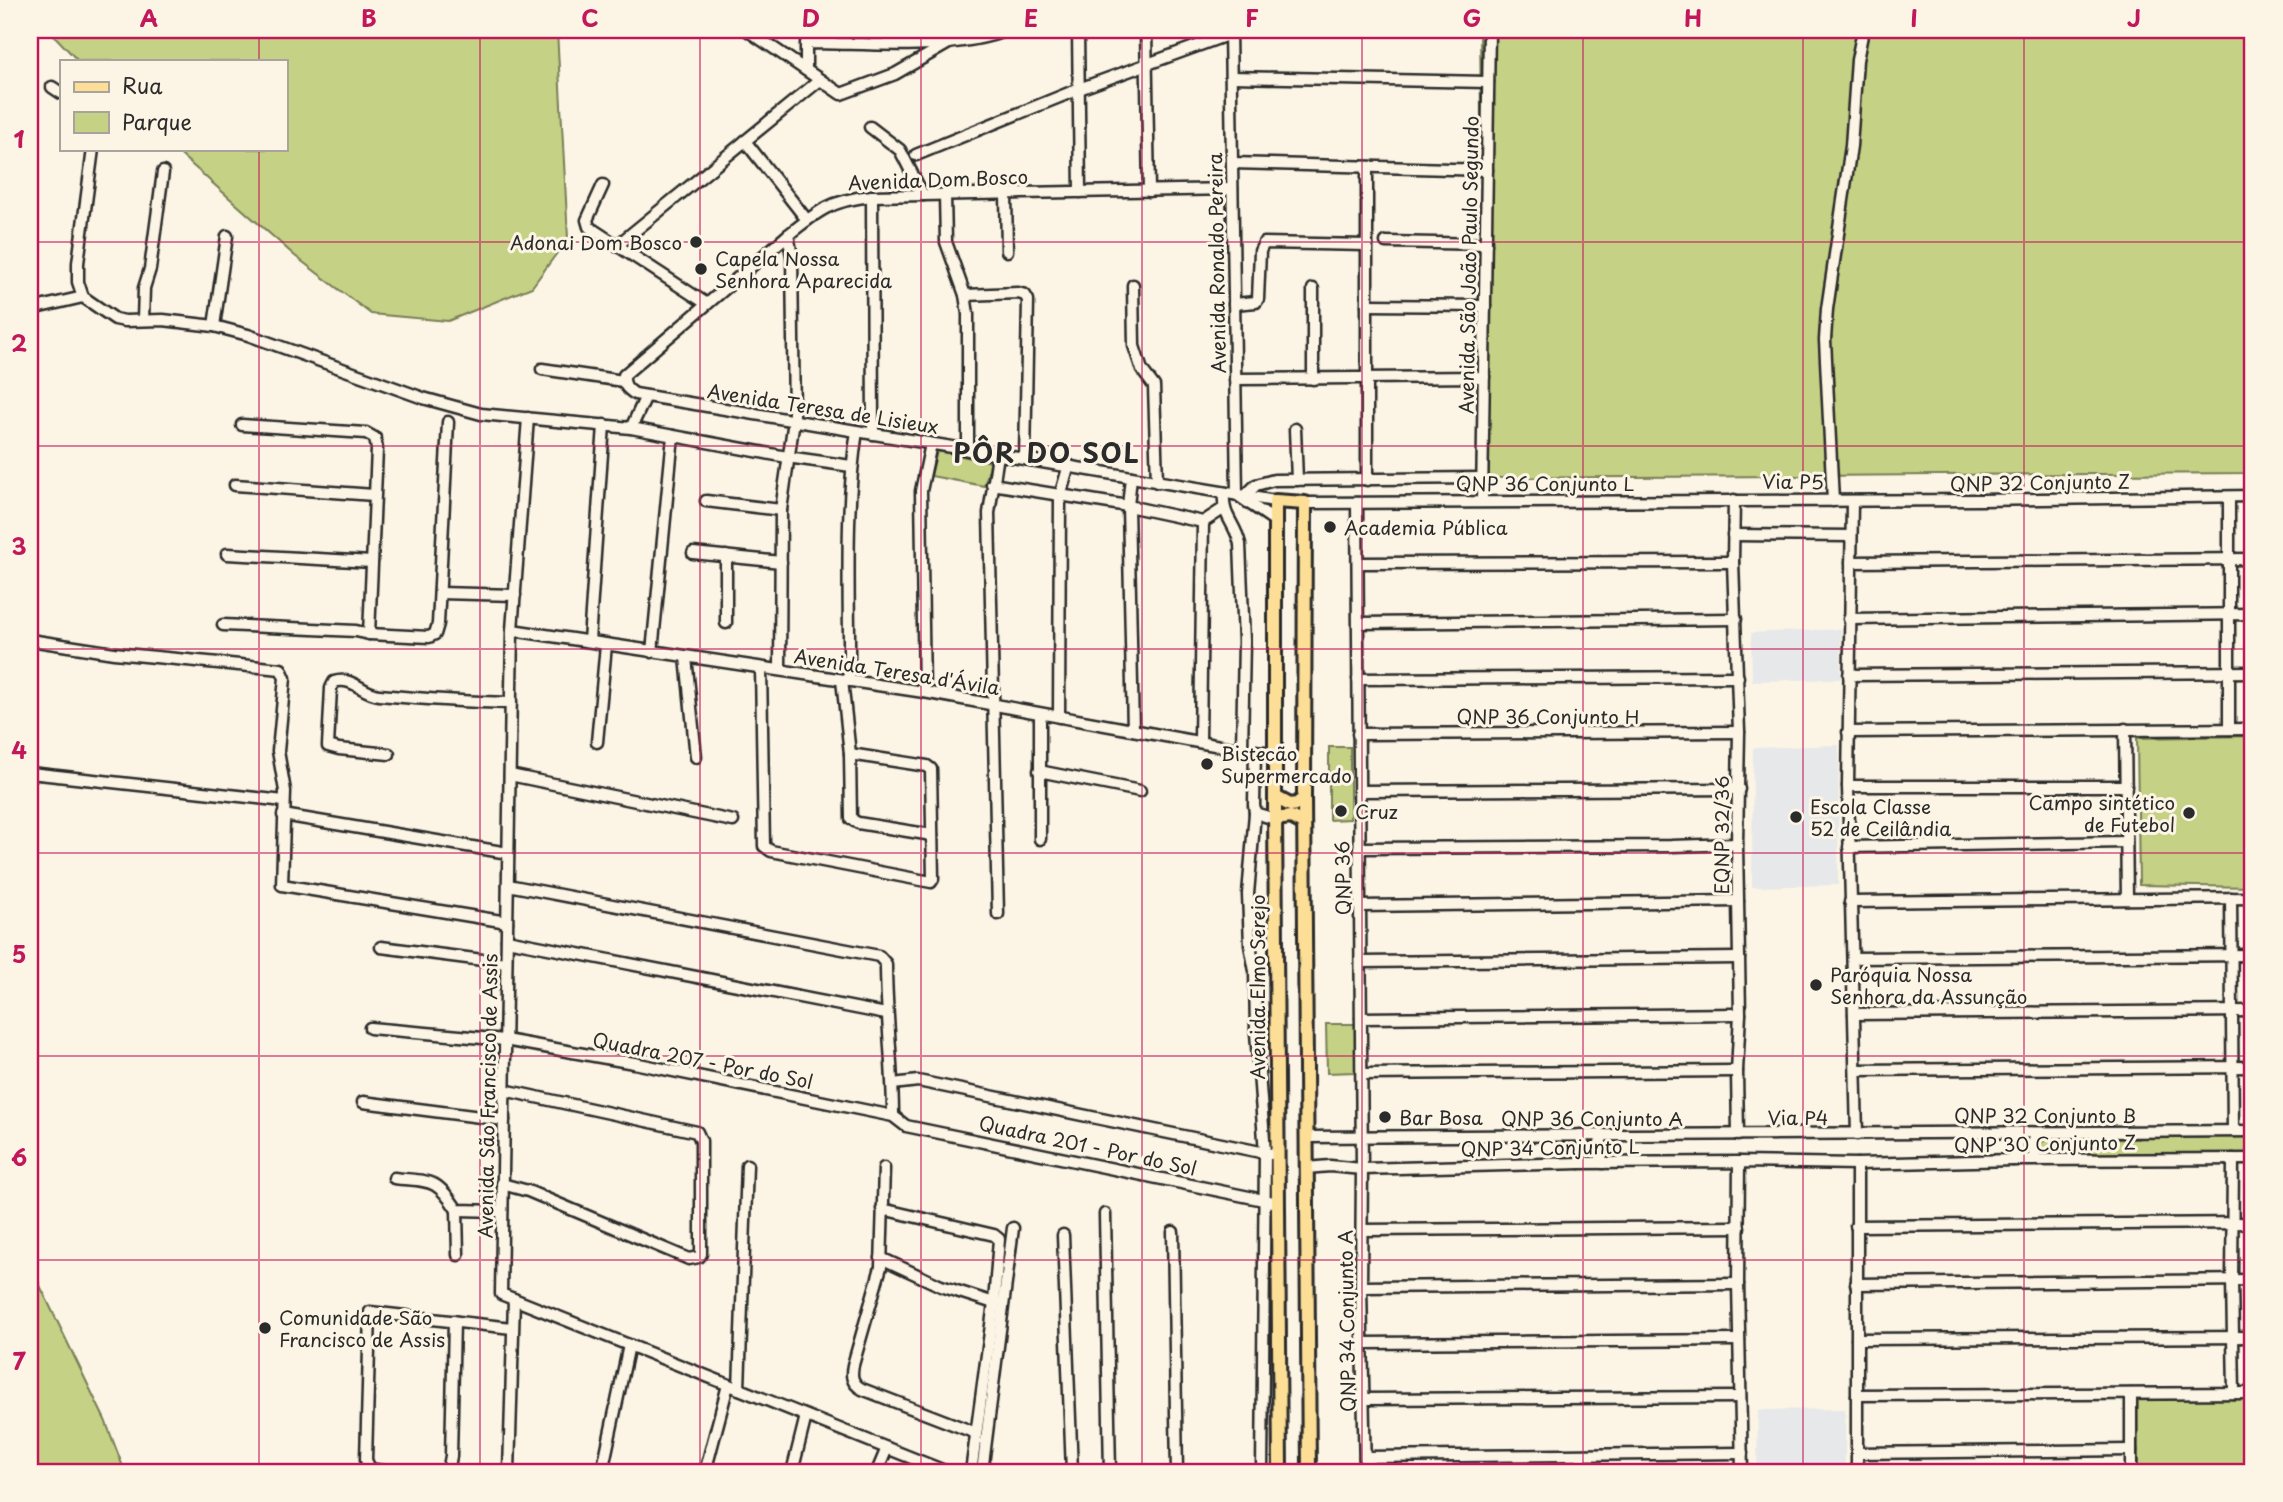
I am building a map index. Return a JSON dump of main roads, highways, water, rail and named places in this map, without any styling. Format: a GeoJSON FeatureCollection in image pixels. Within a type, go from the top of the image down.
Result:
{"type":"FeatureCollection","features":[{"type":"Feature","properties":{"kind":"main road","name":"Avenida Elmo Serejo"},"geometry":{"type":"LineString","coordinates":[[1280,1472],[1271,1154],[1276,753],[1275,501],[1305,503],[1304,798]]}},
{"type":"Feature","properties":{"kind":"main road"},"geometry":{"type":"LineString","coordinates":[[1275,797],[1290,805],[1297,804],[1304,798]]}},
{"type":"Feature","properties":{"kind":"main road"},"geometry":{"type":"LineString","coordinates":[[1304,798],[1309,1472]]}},
{"type":"Feature","properties":{"kind":"main road"},"geometry":{"type":"LineString","coordinates":[[1275,819],[1291,817],[1304,824]]}},
{"type":"Feature","properties":{"kind":"place","name":"Adonai Dom Bosco"},"geometry":{"type":"Point","coordinates":[696,242]}},
{"type":"Feature","properties":{"kind":"place","name":"Capela Nossa Senhora Aparecida"},"geometry":{"type":"Point","coordinates":[701,269]}},
{"type":"Feature","properties":{"kind":"place","name":"Academia Pública"},"geometry":{"type":"Point","coordinates":[1330,527]}},
{"type":"Feature","properties":{"kind":"place","name":"Bistecão Supermercado"},"geometry":{"type":"Point","coordinates":[1207,764]}},
{"type":"Feature","properties":{"kind":"place","name":"Cruz"},"geometry":{"type":"Point","coordinates":[1341,811]}},
{"type":"Feature","properties":{"kind":"place","name":"Campo sintético de Futebol"},"geometry":{"type":"Point","coordinates":[2189,813]}},
{"type":"Feature","properties":{"kind":"place","name":"Escola Classe 52 de Ceilândia"},"geometry":{"type":"Point","coordinates":[1796,817]}},
{"type":"Feature","properties":{"kind":"place","name":"Paróquia Nossa Senhora da Assunção"},"geometry":{"type":"Point","coordinates":[1816,985]}},
{"type":"Feature","properties":{"kind":"place","name":"Bar Bosa"},"geometry":{"type":"Point","coordinates":[1385,1117]}},
{"type":"Feature","properties":{"kind":"place","name":"Comunidade São Francisco de Assis"},"geometry":{"type":"Point","coordinates":[265,1328]}},
{"type":"Feature","properties":{"kind":"district","name":"PÔR DO SOL"},"geometry":{"type":"Point","coordinates":[1047,452]}}]}
